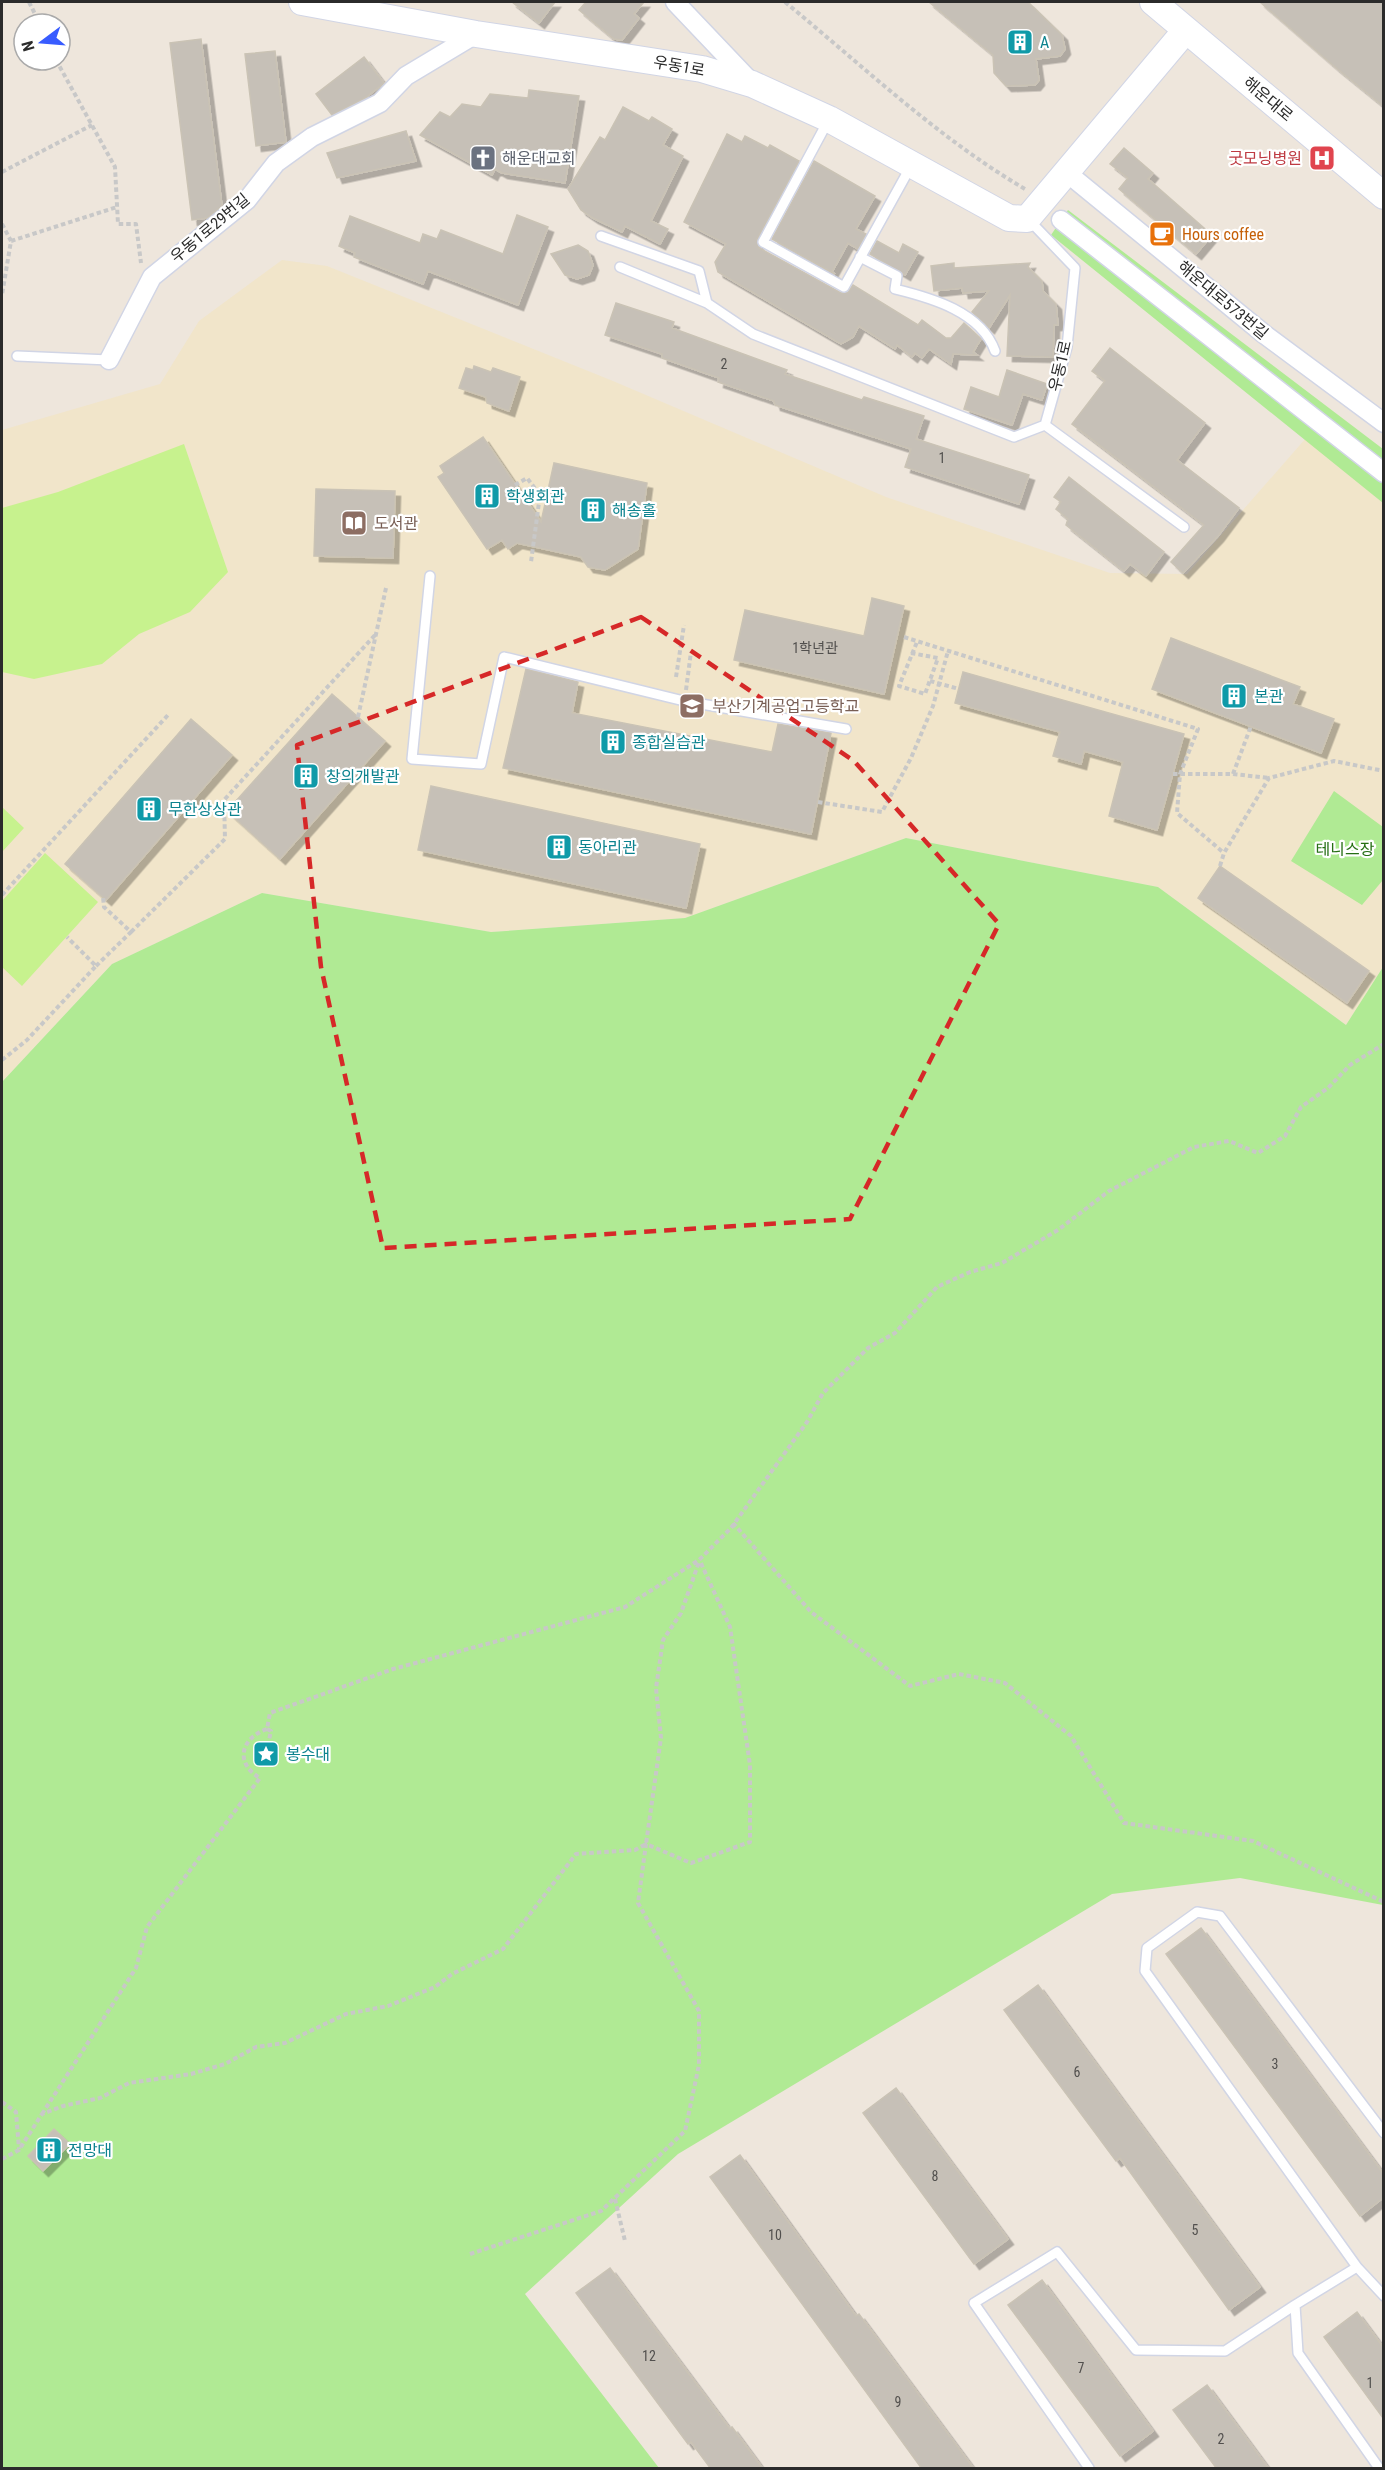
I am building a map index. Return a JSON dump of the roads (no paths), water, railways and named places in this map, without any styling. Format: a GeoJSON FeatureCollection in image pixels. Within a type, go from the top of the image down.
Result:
{"type":"FeatureCollection","features":[{"type":"Feature","properties":{"kind":"street","name":"우동1로"},"geometry":{"type":"LineString","coordinates":[[302,2],[476,34],[702,69],[752,84],[829,119],[1009,218],[1034,210]]}},
{"type":"Feature","properties":{"kind":"street"},"geometry":{"type":"LineString","coordinates":[[675,2],[752,84]]}},
{"type":"Feature","properties":{"kind":"street","name":"해운대로"},"geometry":{"type":"LineString","coordinates":[[1153,2],[1383,196]]}},
{"type":"Feature","properties":{"kind":"street"},"geometry":{"type":"LineString","coordinates":[[1034,210],[1186,30]]}},
{"type":"Feature","properties":{"kind":"street","name":"우동1로29번길"},"geometry":{"type":"LineString","coordinates":[[108,360],[152,277],[247,200],[276,163],[312,137],[380,103],[406,76],[476,34]]}},
{"type":"Feature","properties":{"kind":"street","name":"해운대로573번길"},"geometry":{"type":"LineString","coordinates":[[1066,172],[1264,334],[1383,423]]}},
{"type":"Feature","properties":{"kind":"street"},"geometry":{"type":"LineString","coordinates":[[1061,220],[1383,473]]}},
{"type":"Feature","properties":{"kind":"lane"},"geometry":{"type":"LineString","coordinates":[[829,119],[763,242],[844,287],[912,163]]}},
{"type":"Feature","properties":{"kind":"lane","name":"우동1로"},"geometry":{"type":"LineString","coordinates":[[1034,210],[1075,268],[1067,347],[1046,425]]}},
{"type":"Feature","properties":{"kind":"lane"},"geometry":{"type":"LineString","coordinates":[[601,236],[699,272],[707,303]]}},
{"type":"Feature","properties":{"kind":"lane"},"geometry":{"type":"LineString","coordinates":[[860,257],[897,276],[895,289],[943,303],[965,317],[989,336],[995,351]]}},
{"type":"Feature","properties":{"kind":"lane"},"geometry":{"type":"LineString","coordinates":[[620,267],[707,303],[753,334],[1014,437],[1046,425],[1184,527]]}},
{"type":"Feature","properties":{"kind":"lane","name":"우동1로29번길"},"geometry":{"type":"LineString","coordinates":[[17,356],[108,360]]}},
{"type":"Feature","properties":{"kind":"lane"},"geometry":{"type":"LineString","coordinates":[[430,576],[412,759],[482,764],[504,657],[684,701],[846,729]]}},
{"type":"Feature","properties":{"kind":"lane"},"geometry":{"type":"LineString","coordinates":[[1383,2133],[1220,1916],[1197,1912],[1147,1948],[1145,1971],[1357,2267],[1383,2296]]}},
{"type":"Feature","properties":{"kind":"lane"},"geometry":{"type":"LineString","coordinates":[[1089,2469],[974,2303],[1057,2252],[1136,2350],[1225,2351],[1357,2267]]}},
{"type":"Feature","properties":{"kind":"lane"},"geometry":{"type":"LineString","coordinates":[[1295,2305],[1298,2353],[1379,2469]]}},
{"type":"Feature","properties":{"kind":"place","name":"A"},"geometry":{"type":"Point","coordinates":[1020,42]}},
{"type":"Feature","properties":{"kind":"place","name":"해운대교회"},"geometry":{"type":"Point","coordinates":[483,158]}},
{"type":"Feature","properties":{"kind":"place","name":"굿모닝병원"},"geometry":{"type":"Point","coordinates":[1322,158]}},
{"type":"Feature","properties":{"kind":"place","name":"Hours coffee"},"geometry":{"type":"Point","coordinates":[1162,234]}},
{"type":"Feature","properties":{"kind":"place","name":"학생회관"},"geometry":{"type":"Point","coordinates":[487,496]}},
{"type":"Feature","properties":{"kind":"place","name":"해송홀"},"geometry":{"type":"Point","coordinates":[593,510]}},
{"type":"Feature","properties":{"kind":"place","name":"도서관"},"geometry":{"type":"Point","coordinates":[354,523]}},
{"type":"Feature","properties":{"kind":"place","name":"본관"},"geometry":{"type":"Point","coordinates":[1234,696]}},
{"type":"Feature","properties":{"kind":"place","name":"부산기계공업고등학교"},"geometry":{"type":"Point","coordinates":[692,706]}},
{"type":"Feature","properties":{"kind":"place","name":"종합실습관"},"geometry":{"type":"Point","coordinates":[613,742]}},
{"type":"Feature","properties":{"kind":"place","name":"창의개발관"},"geometry":{"type":"Point","coordinates":[306,776]}},
{"type":"Feature","properties":{"kind":"place","name":"무한상상관"},"geometry":{"type":"Point","coordinates":[149,809]}},
{"type":"Feature","properties":{"kind":"place","name":"동아리관"},"geometry":{"type":"Point","coordinates":[559,847]}},
{"type":"Feature","properties":{"kind":"place","name":"봉수대"},"geometry":{"type":"Point","coordinates":[266,1754]}},
{"type":"Feature","properties":{"kind":"place","name":"전망대"},"geometry":{"type":"Point","coordinates":[49,2150]}},
{"type":"Feature","properties":{"kind":"park label","name":"테니스장"},"geometry":{"type":"Point","coordinates":[1345,849]}}]}
